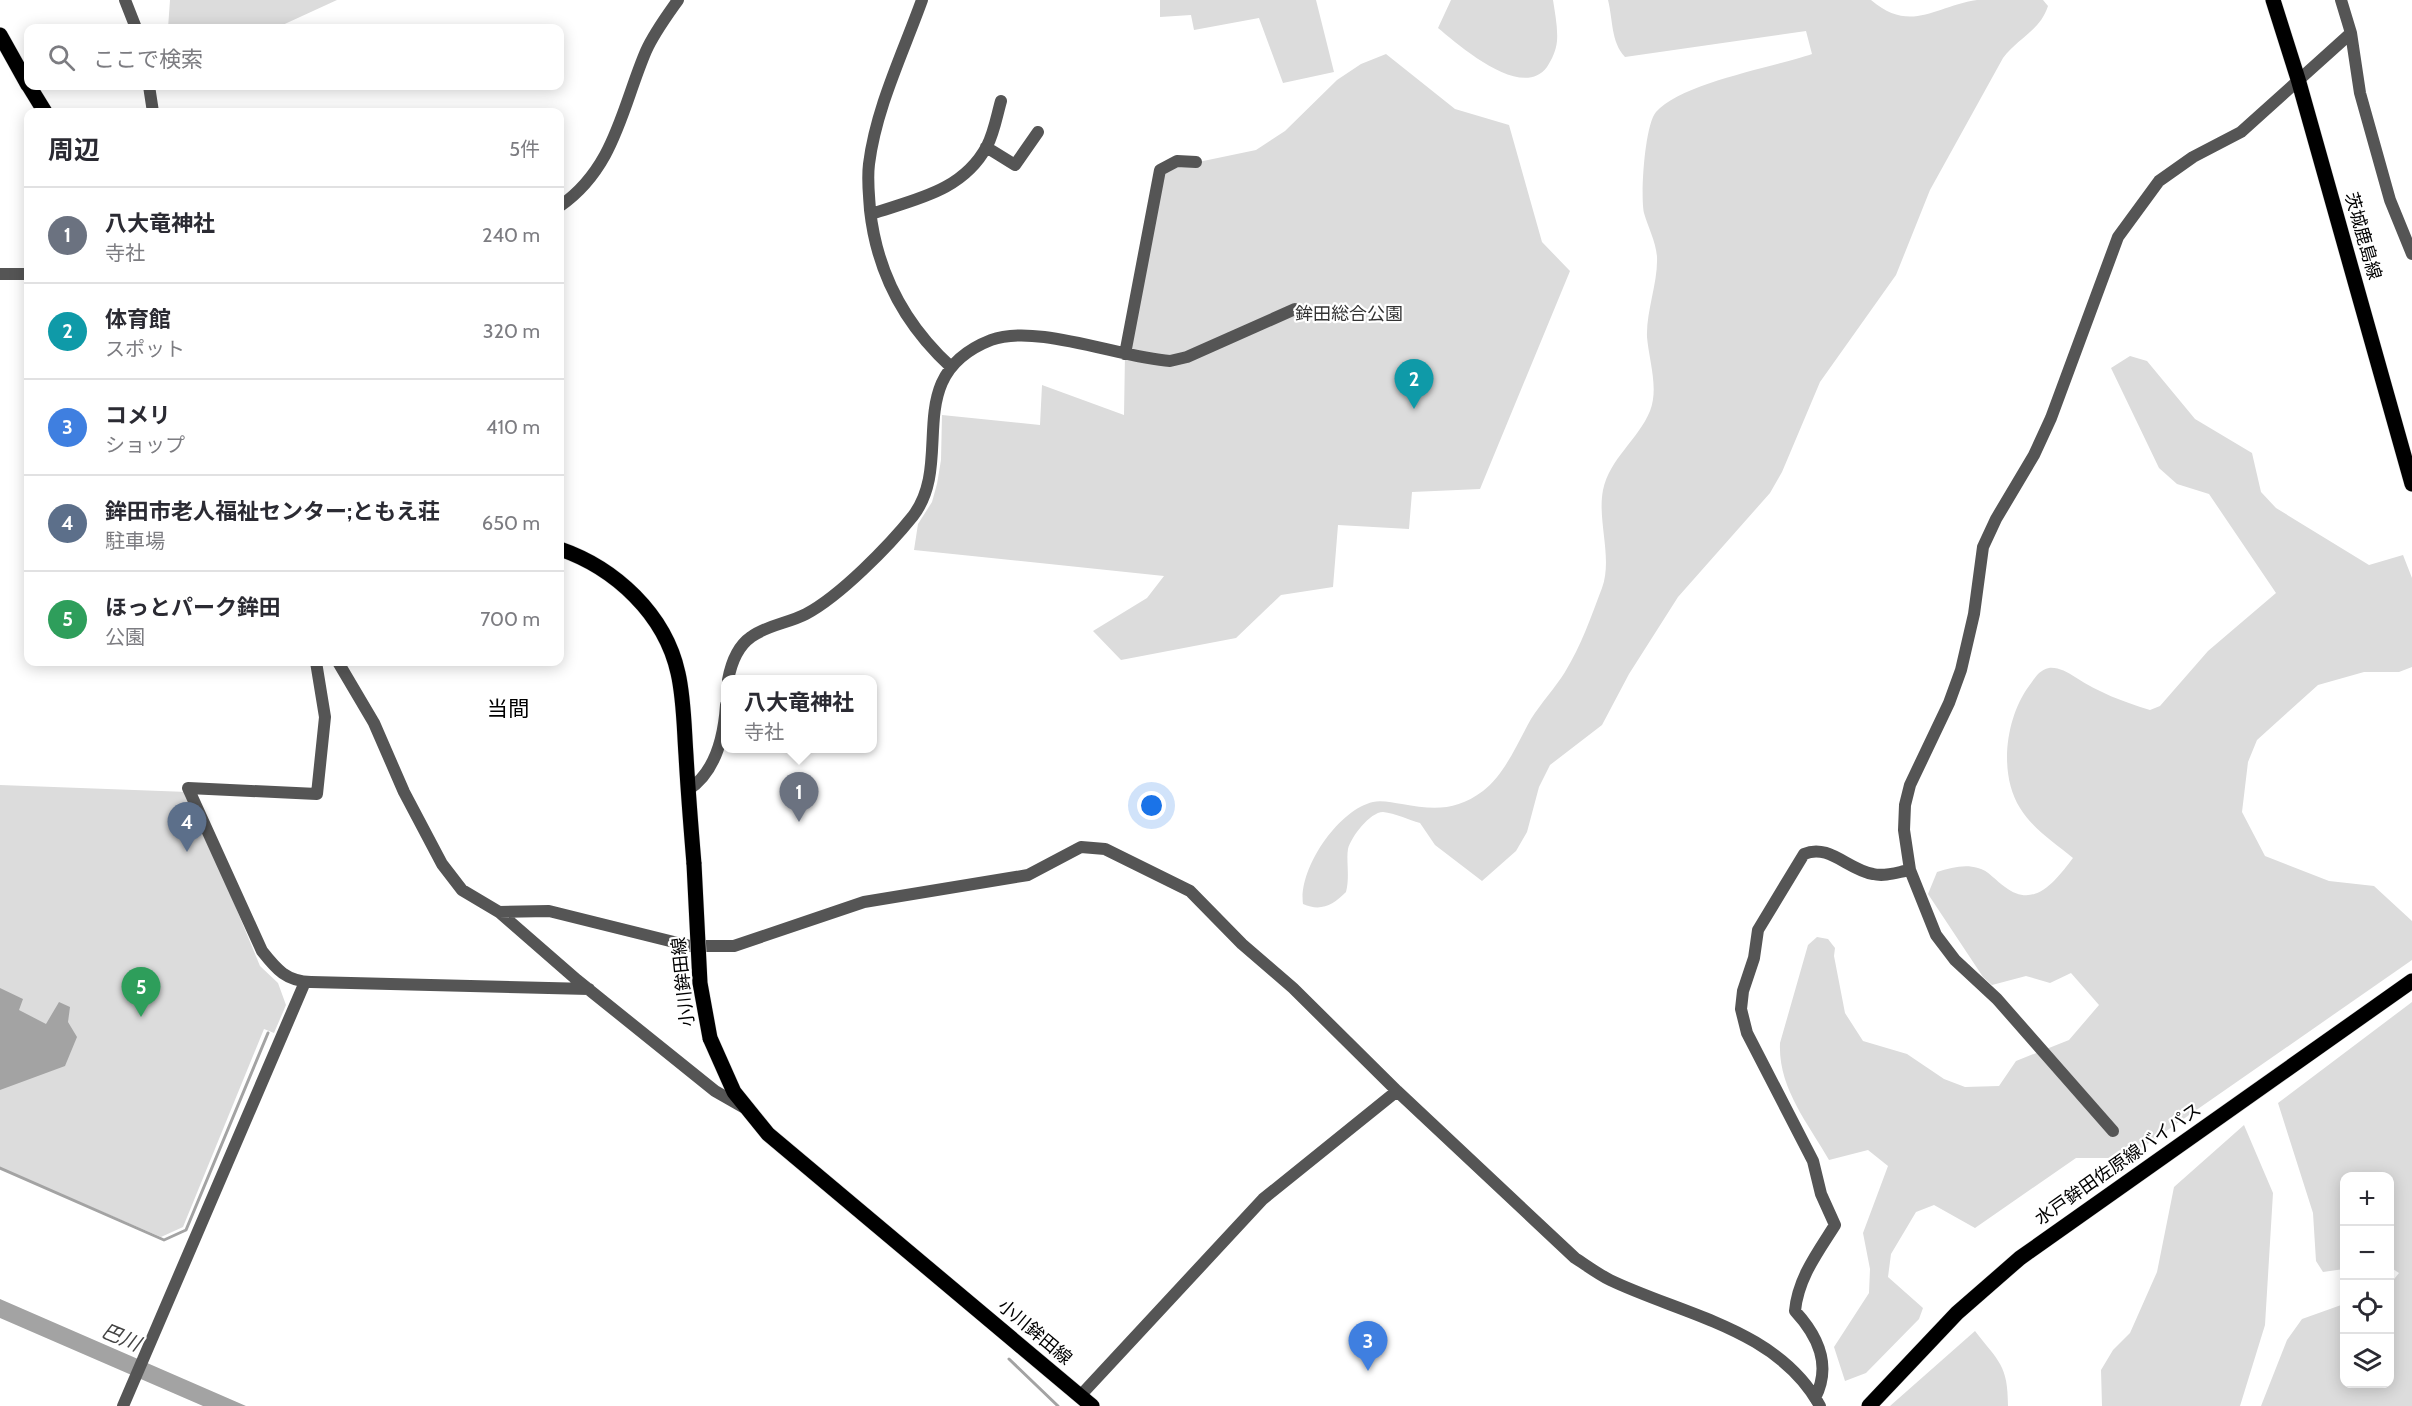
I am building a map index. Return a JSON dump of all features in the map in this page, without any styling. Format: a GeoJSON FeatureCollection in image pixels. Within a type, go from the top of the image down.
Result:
{"type":"FeatureCollection","features":[{"type":"Feature","properties":{"kind":"main road","name":"茨城鹿島線"},"geometry":{"type":"LineString","coordinates":[[2273,0],[2298,79],[2411,478]]}},
{"type":"Feature","properties":{"kind":"main road"},"geometry":{"type":"LineString","coordinates":[[0,35],[24,76]]}},
{"type":"Feature","properties":{"kind":"main road"},"geometry":{"type":"LineString","coordinates":[[32,90],[43,108]]}},
{"type":"Feature","properties":{"kind":"main road","name":"小川鉾田線"},"geometry":{"type":"LineString","coordinates":[[564,551],[597,566],[622,583],[642,603],[666,641],[681,689],[700,983],[710,1038],[727,1078],[743,1107],[780,1145],[1092,1406]]}},
{"type":"Feature","properties":{"kind":"main road","name":"水戸鉾田佐原線バイパス"},"geometry":{"type":"LineString","coordinates":[[1869,1406],[1957,1313],[2020,1258],[2412,981]]}},
{"type":"Feature","properties":{"kind":"street"},"geometry":{"type":"LineString","coordinates":[[125,0],[134,24]]}},
{"type":"Feature","properties":{"kind":"street"},"geometry":{"type":"LineString","coordinates":[[564,202],[583,184],[614,141],[646,52],[678,0]]}},
{"type":"Feature","properties":{"kind":"street"},"geometry":{"type":"LineString","coordinates":[[922,0],[883,109],[871,150],[867,179],[877,253],[899,304],[927,345],[951,367]]}},
{"type":"Feature","properties":{"kind":"street"},"geometry":{"type":"LineString","coordinates":[[2341,0],[2351,33],[2360,93],[2390,200],[2412,254]]}},
{"type":"Feature","properties":{"kind":"street"},"geometry":{"type":"LineString","coordinates":[[2113,1131],[1997,999],[1955,960],[1936,935],[1910,870],[1904,830],[1905,805],[1910,785],[1949,703],[1961,670],[1974,614],[1983,547],[1996,519],[2034,455],[2051,418],[2118,237],[2159,181],[2193,157],[2241,132],[2351,33]]}},
{"type":"Feature","properties":{"kind":"street"},"geometry":{"type":"LineString","coordinates":[[150,90],[152,108]]}},
{"type":"Feature","properties":{"kind":"street"},"geometry":{"type":"LineString","coordinates":[[871,214],[954,184],[967,174],[986,147],[1001,101]]}},
{"type":"Feature","properties":{"kind":"street"},"geometry":{"type":"LineString","coordinates":[[986,147],[1015,165],[1038,132]]}},
{"type":"Feature","properties":{"kind":"street"},"geometry":{"type":"LineString","coordinates":[[1125,354],[1160,170],[1176,161],[1196,162]]}},
{"type":"Feature","properties":{"kind":"street"},"geometry":{"type":"LineString","coordinates":[[0,274],[24,274]]}},
{"type":"Feature","properties":{"kind":"street"},"geometry":{"type":"LineString","coordinates":[[730,675],[736,656],[753,635],[804,615],[838,592],[912,516],[928,486],[933,412],[941,385],[951,367],[992,340],[1040,337],[1170,362],[1187,357],[1295,309]]}},
{"type":"Feature","properties":{"kind":"street"},"geometry":{"type":"LineString","coordinates":[[317,666],[325,717],[317,794],[188,788],[262,951],[287,979],[304,982],[589,989]]}},
{"type":"Feature","properties":{"kind":"street"},"geometry":{"type":"LineString","coordinates":[[340,666],[374,723],[404,792],[442,864],[462,890],[499,912],[589,989],[716,1091],[743,1107]]}},
{"type":"Feature","properties":{"kind":"street"},"geometry":{"type":"LineString","coordinates":[[688,790],[705,776],[721,740]]}},
{"type":"Feature","properties":{"kind":"street"},"geometry":{"type":"LineString","coordinates":[[499,912],[549,912],[690,946],[724,947],[864,902],[1028,875],[1082,847],[1105,849],[1190,891],[1397,1091],[1575,1258],[1607,1279],[1760,1344],[1786,1362],[1817,1402]]}},
{"type":"Feature","properties":{"kind":"street"},"geometry":{"type":"LineString","coordinates":[[1817,1402],[1823,1382],[1820,1348],[1807,1324],[1795,1311],[1797,1295],[1808,1269],[1835,1225],[1821,1194],[1814,1161],[1743,1024],[1743,991],[1754,958],[1758,930],[1804,854],[1816,849],[1823,850],[1859,870],[1875,875],[1910,870]]}},
{"type":"Feature","properties":{"kind":"street"},"geometry":{"type":"LineString","coordinates":[[125,1401],[304,982]]}},
{"type":"Feature","properties":{"kind":"street"},"geometry":{"type":"LineString","coordinates":[[1080,1396],[1263,1199],[1397,1091]]}},
{"type":"Feature","properties":{"kind":"green space"},"geometry":{"type":"Polygon","coordinates":[[[170,0],[337,0],[285,24],[168,24],[170,0]]]}},
{"type":"Feature","properties":{"kind":"green space"},"geometry":{"type":"Polygon","coordinates":[[[1160,0],[1316,0],[1334,72],[1283,83],[1259,18],[1194,30],[1191,15],[1160,17],[1160,0]]]}},
{"type":"Feature","properties":{"kind":"green space"},"geometry":{"type":"Polygon","coordinates":[[[1451,0],[1553,0],[1557,41],[1554,55],[1547,67],[1536,76],[1523,78],[1491,67],[1476,57],[1438,28],[1451,0]]]}},
{"type":"Feature","properties":{"kind":"green space"},"geometry":{"type":"Polygon","coordinates":[[[1608,0],[1871,0],[1885,10],[1911,17],[1977,0],[2043,0],[2048,6],[2040,22],[2003,58],[1930,190],[1896,275],[1820,382],[1782,472],[1770,493],[1678,597],[1629,674],[1602,725],[1550,765],[1539,787],[1527,832],[1516,851],[1482,881],[1435,845],[1420,823],[1392,814],[1378,813],[1362,826],[1350,844],[1346,892],[1326,906],[1315,907],[1303,904],[1303,890],[1314,858],[1334,829],[1360,807],[1380,801],[1424,807],[1444,807],[1473,798],[1491,784],[1510,757],[1531,719],[1571,662],[1590,620],[1605,576],[1603,490],[1612,468],[1639,431],[1653,402],[1654,384],[1647,327],[1656,277],[1657,257],[1643,204],[1644,160],[1652,119],[1656,112],[1668,102],[1706,84],[1812,54],[1806,31],[1625,57],[1617,45],[1608,0]]]}},
{"type":"Feature","properties":{"kind":"green space","name":"鉾田総合公園"},"geometry":{"type":"Polygon","coordinates":[[[1386,54],[1455,109],[1509,125],[1542,242],[1570,271],[1480,489],[1412,492],[1409,529],[1338,525],[1333,587],[1281,595],[1236,638],[1121,660],[1093,631],[1147,598],[1164,576],[914,550],[918,524],[932,502],[937,484],[941,460],[942,415],[1040,425],[1042,385],[1124,415],[1125,354],[1160,170],[1256,150],[1285,131],[1337,80],[1361,64],[1386,54]]]}},
{"type":"Feature","properties":{"kind":"green space"},"geometry":{"type":"Polygon","coordinates":[[[2130,356],[2147,361],[2195,419],[2252,453],[2261,492],[2276,508],[2369,565],[2403,555],[2412,578],[2412,667],[2399,672],[2364,672],[2318,685],[2257,740],[2248,762],[2242,812],[2265,856],[2329,881],[2374,886],[2412,921],[2412,960],[2136,1152],[2119,1158],[2076,1158],[1975,1228],[1934,1205],[1916,1212],[1891,1254],[1888,1277],[1923,1308],[1919,1319],[1866,1373],[1845,1381],[1834,1347],[1869,1293],[1870,1269],[1863,1233],[1888,1166],[1868,1150],[1829,1160],[1789,1090],[1784,1075],[1780,1043],[1808,945],[1817,937],[1828,939],[1835,948],[1834,956],[1845,1013],[1863,1041],[1907,1054],[1944,1079],[1965,1087],[1999,1086],[2016,1061],[2069,1040],[2099,1005],[2071,973],[2050,983],[2026,976],[1992,985],[1983,977],[1928,894],[1937,872],[1963,866],[1978,868],[2016,893],[2026,895],[2035,894],[2052,883],[2073,858],[2025,816],[2013,794],[2009,779],[2007,762],[2010,729],[2021,699],[2040,672],[2049,668],[2059,669],[2093,688],[2150,710],[2160,706],[2208,651],[2276,593],[2209,494],[2177,484],[2159,468],[2111,368],[2130,356]]]}},
{"type":"Feature","properties":{"kind":"green space"},"geometry":{"type":"Polygon","coordinates":[[[0,785],[188,792],[260,966],[278,983],[286,1005],[274,1033],[264,1029],[183,1227],[161,1237],[0,1168],[0,785]]]}},
{"type":"Feature","properties":{"kind":"green space"},"geometry":{"type":"Polygon","coordinates":[[[2412,1002],[2412,1406],[2261,1406],[2287,1340],[2302,1319],[2340,1305],[2340,1388],[2394,1388],[2394,1279],[2399,1273],[2394,1270],[2394,1172],[2340,1172],[2340,1270],[2323,1272],[2316,1261],[2313,1213],[2278,1103],[2412,1002]]]}},
{"type":"Feature","properties":{"kind":"green space"},"geometry":{"type":"Polygon","coordinates":[[[2244,1125],[2273,1193],[2265,1325],[2240,1406],[2102,1406],[2101,1370],[2113,1350],[2130,1333],[2157,1272],[2174,1187],[2244,1125]]]}},
{"type":"Feature","properties":{"kind":"green space"},"geometry":{"type":"Polygon","coordinates":[[[1975,1331],[2004,1372],[2008,1406],[1890,1406],[1975,1331]]]}},
{"type":"Feature","properties":{"kind":"shaded area"},"geometry":{"type":"Polygon","coordinates":[[[0,988],[23,999],[19,1010],[46,1024],[59,1002],[70,1007],[68,1022],[77,1037],[65,1066],[0,1090],[0,988]]]}},
{"type":"Feature","properties":{"kind":"shaded area"},"geometry":{"type":"Polygon","coordinates":[[[0,1299],[246,1406],[203,1406],[0,1318],[0,1299]]]}},
{"type":"Feature","properties":{"kind":"waterway"},"geometry":{"type":"LineString","coordinates":[[0,1168],[164,1240],[186,1230],[268,1033]]}},
{"type":"Feature","properties":{"kind":"waterway"},"geometry":{"type":"LineString","coordinates":[[1009,1359],[1058,1406]]}},
{"type":"Feature","properties":{"kind":"place","name":"体育館"},"geometry":{"type":"Point","coordinates":[1414,409]}},
{"type":"Feature","properties":{"kind":"place","name":"八大竜神社"},"geometry":{"type":"Point","coordinates":[799,822]}},
{"type":"Feature","properties":{"kind":"place","name":"鉾田市老人福祉センター;ともえ荘"},"geometry":{"type":"Point","coordinates":[187,852]}},
{"type":"Feature","properties":{"kind":"place","name":"ほっとパーク鉾田"},"geometry":{"type":"Point","coordinates":[141,1017]}},
{"type":"Feature","properties":{"kind":"place","name":"コメリ"},"geometry":{"type":"Point","coordinates":[1368,1371]}},
{"type":"Feature","properties":{"kind":"district","name":"当間"},"geometry":{"type":"Point","coordinates":[508,708]}},
{"type":"Feature","properties":{"kind":"water label","name":"巴川"},"geometry":{"type":"Point","coordinates":[121,1337]}}]}
